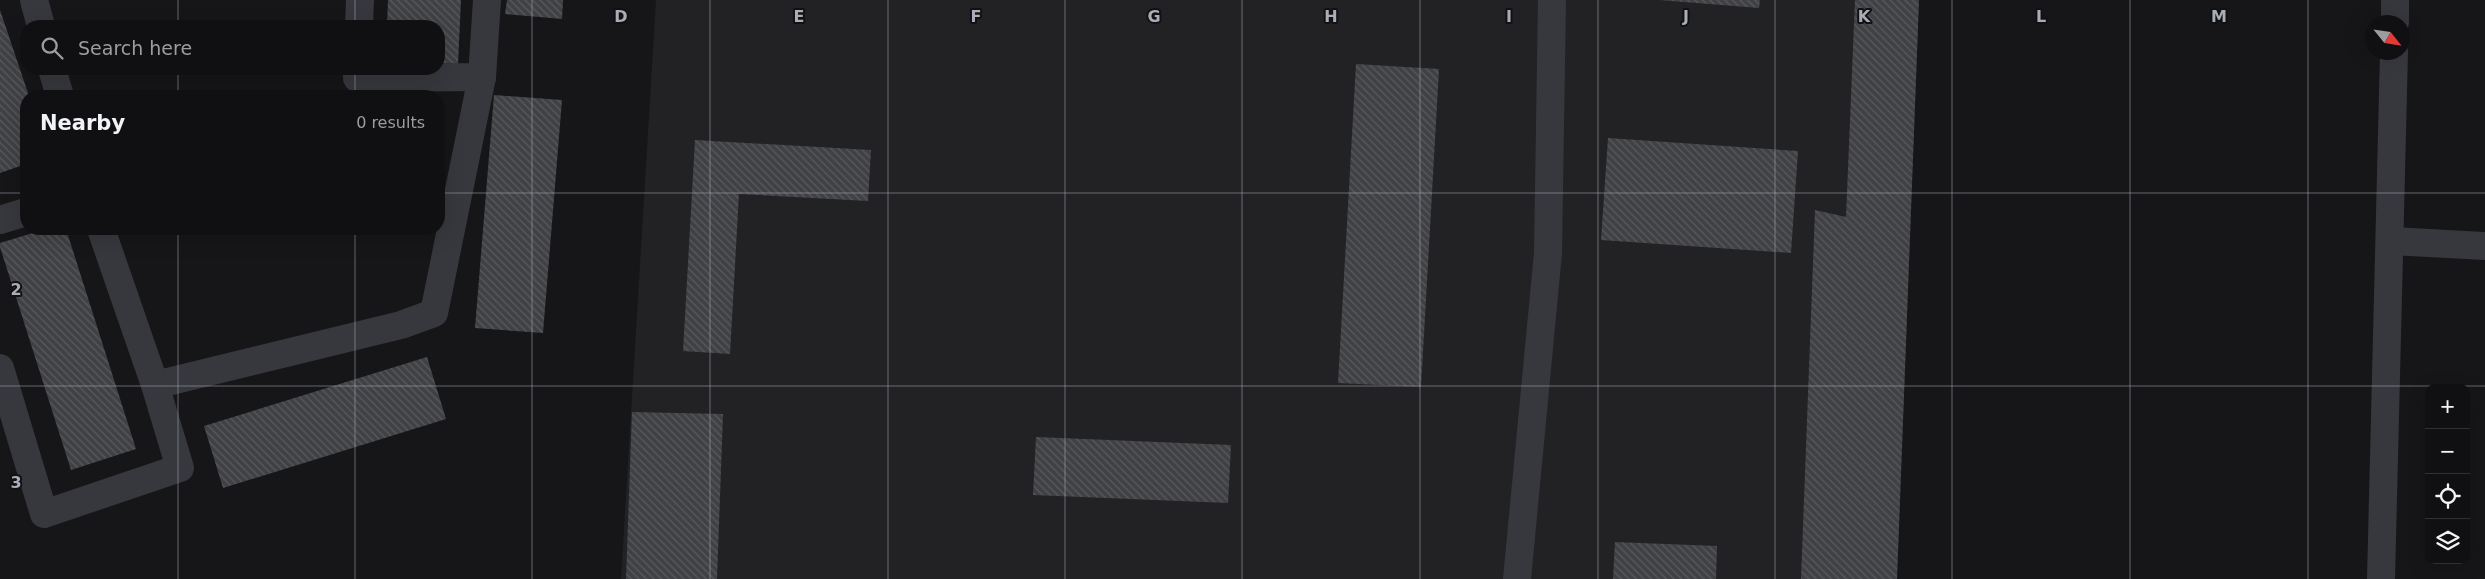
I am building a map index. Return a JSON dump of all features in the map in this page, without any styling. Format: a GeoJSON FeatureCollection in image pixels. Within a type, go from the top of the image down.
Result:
{"type":"FeatureCollection","features":[{"type":"Feature","properties":{"kind":"street"},"geometry":{"type":"LineString","coordinates":[[34,0],[39,20]]}},
{"type":"Feature","properties":{"kind":"street"},"geometry":{"type":"LineString","coordinates":[[359,20],[360,0]]}},
{"type":"Feature","properties":{"kind":"street"},"geometry":{"type":"LineString","coordinates":[[155,385],[401,325],[434,313],[482,77],[487,0]]}},
{"type":"Feature","properties":{"kind":"street"},"geometry":{"type":"LineString","coordinates":[[1517,579],[1548,252],[1552,0]]}},
{"type":"Feature","properties":{"kind":"street"},"geometry":{"type":"LineString","coordinates":[[2395,0],[2395,15]]}},
{"type":"Feature","properties":{"kind":"street"},"geometry":{"type":"LineString","coordinates":[[2381,579],[2391,241],[2394,60]]}},
{"type":"Feature","properties":{"kind":"street"},"geometry":{"type":"LineString","coordinates":[[54,75],[58,90]]}},
{"type":"Feature","properties":{"kind":"street"},"geometry":{"type":"LineString","coordinates":[[357,75],[357,78],[482,77]]}},
{"type":"Feature","properties":{"kind":"street"},"geometry":{"type":"LineString","coordinates":[[0,220],[20,214]]}},
{"type":"Feature","properties":{"kind":"street"},"geometry":{"type":"LineString","coordinates":[[0,368],[44,514],[180,468],[155,385],[103,235]]}},
{"type":"Feature","properties":{"kind":"street"},"geometry":{"type":"LineString","coordinates":[[2391,241],[2485,246]]}},
{"type":"Feature","properties":{"kind":"shaded area"},"geometry":{"type":"Polygon","coordinates":[[[656,0],[1919,0],[1897,579],[621,579],[656,0]]]}},
{"type":"Feature","properties":{"kind":"building"},"geometry":{"type":"Polygon","coordinates":[[[388,0],[461,0],[458,64],[445,63],[445,20],[387,20],[388,0]]]}},
{"type":"Feature","properties":{"kind":"building"},"geometry":{"type":"Polygon","coordinates":[[[507,0],[563,0],[562,19],[505,14],[507,0]]]}},
{"type":"Feature","properties":{"kind":"building"},"geometry":{"type":"Polygon","coordinates":[[[1659,0],[1760,0],[1759,8],[1659,0]]]}},
{"type":"Feature","properties":{"kind":"building"},"geometry":{"type":"Polygon","coordinates":[[[1855,0],[1919,0],[1897,579],[1801,579],[1815,210],[1846,217],[1855,0]]]}},
{"type":"Feature","properties":{"kind":"building"},"geometry":{"type":"Polygon","coordinates":[[[0,10],[20,69],[20,75],[22,75],[27,90],[20,90],[20,166],[0,173],[0,10]]]}},
{"type":"Feature","properties":{"kind":"building"},"geometry":{"type":"Polygon","coordinates":[[[1356,64],[1439,69],[1421,387],[1338,383],[1356,64]]]}},
{"type":"Feature","properties":{"kind":"building"},"geometry":{"type":"Polygon","coordinates":[[[494,95],[562,100],[543,333],[475,328],[494,95]]]}},
{"type":"Feature","properties":{"kind":"building"},"geometry":{"type":"Polygon","coordinates":[[[1608,138],[1798,151],[1791,253],[1601,240],[1608,138]]]}},
{"type":"Feature","properties":{"kind":"building"},"geometry":{"type":"Polygon","coordinates":[[[695,140],[871,150],[868,201],[739,194],[730,354],[683,351],[695,140]]]}},
{"type":"Feature","properties":{"kind":"building"},"geometry":{"type":"Polygon","coordinates":[[[26,235],[68,235],[136,449],[71,470],[0,243],[26,235]]]}},
{"type":"Feature","properties":{"kind":"building"},"geometry":{"type":"Polygon","coordinates":[[[427,357],[446,419],[223,488],[204,426],[427,357]]]}},
{"type":"Feature","properties":{"kind":"building"},"geometry":{"type":"Polygon","coordinates":[[[632,412],[723,414],[717,579],[626,579],[632,412]]]}},
{"type":"Feature","properties":{"kind":"building"},"geometry":{"type":"Polygon","coordinates":[[[1036,437],[1231,445],[1228,503],[1033,495],[1036,437]]]}},
{"type":"Feature","properties":{"kind":"building"},"geometry":{"type":"Polygon","coordinates":[[[1615,542],[1717,546],[1716,579],[1613,579],[1615,542]]]}}]}
